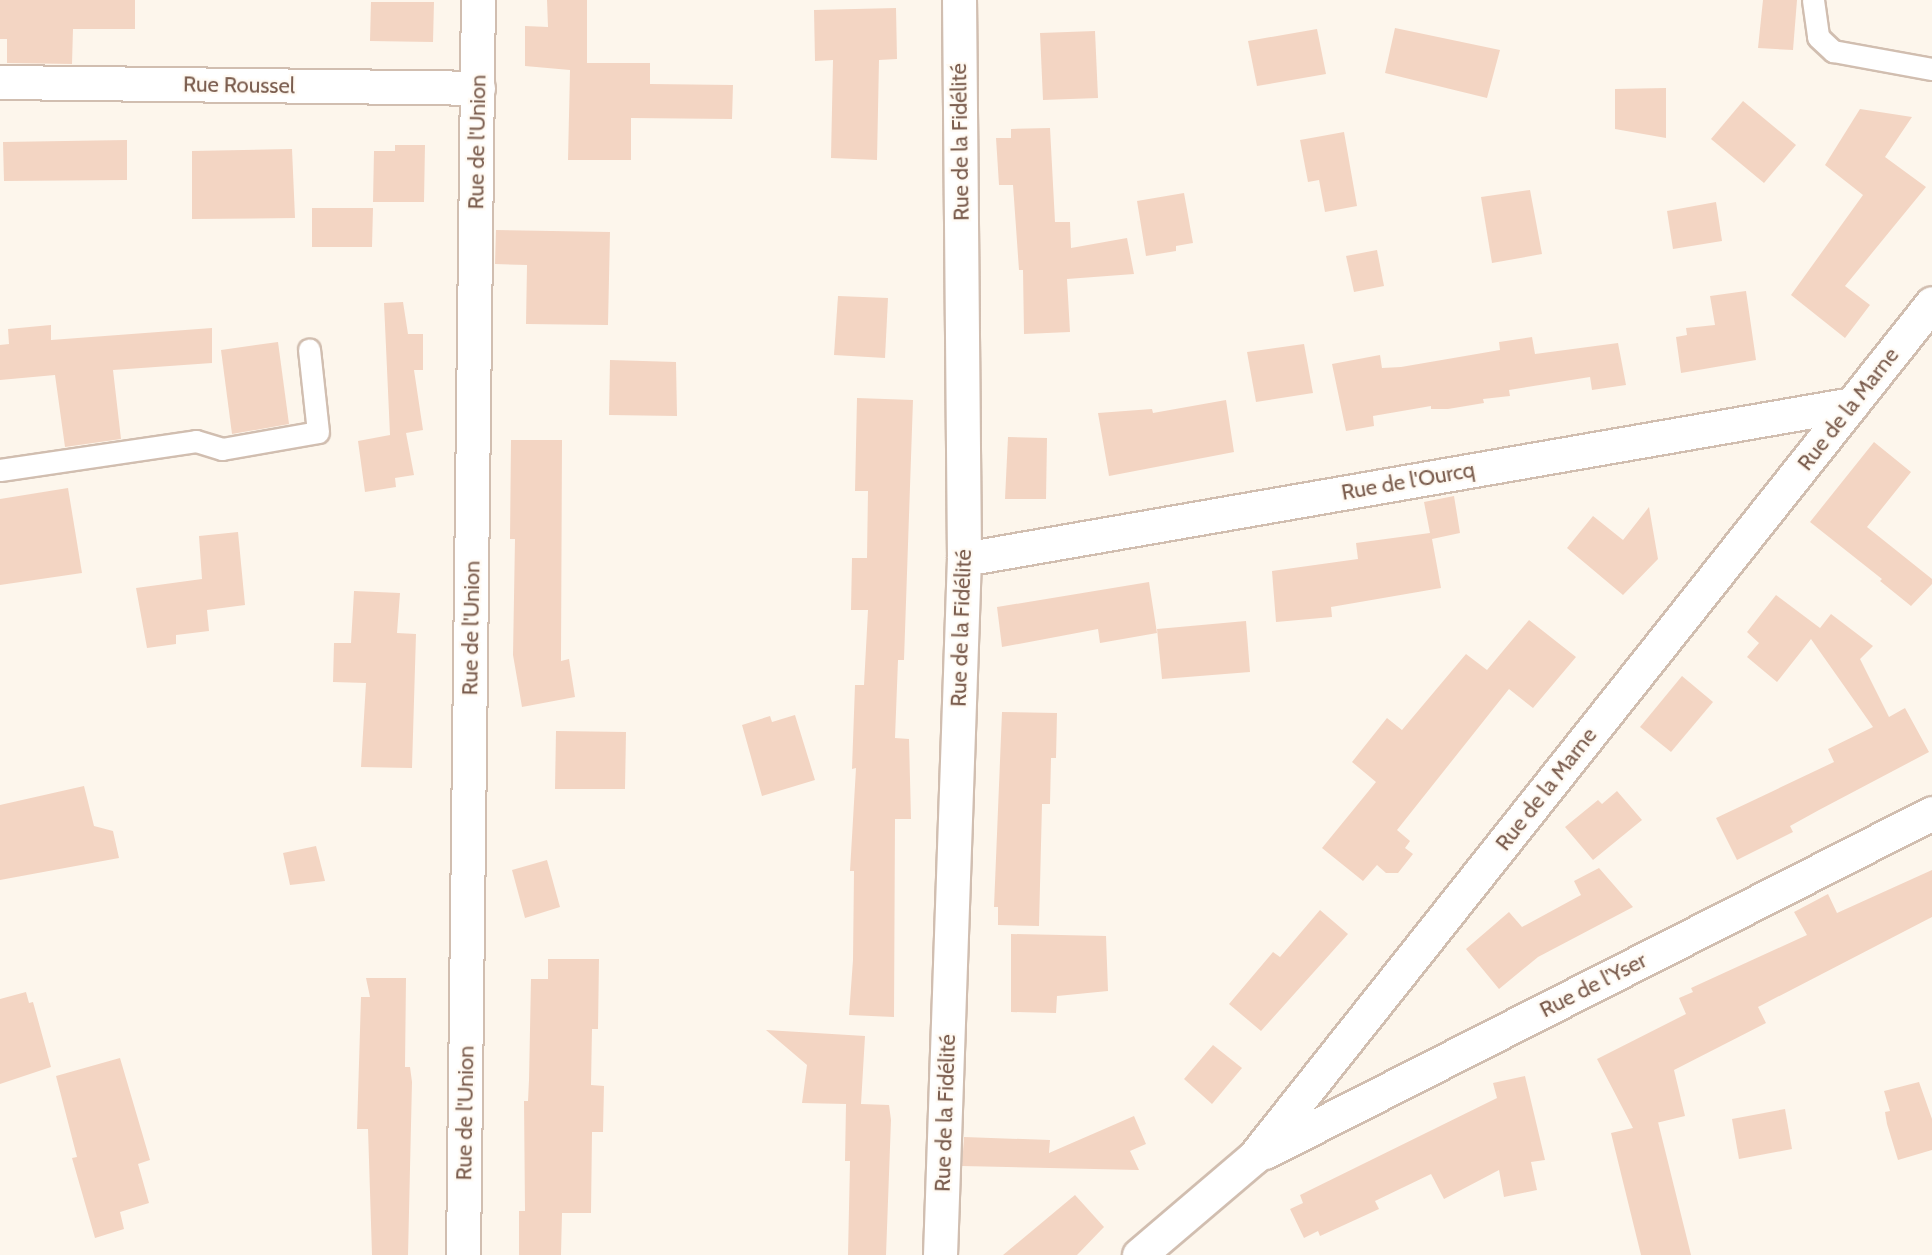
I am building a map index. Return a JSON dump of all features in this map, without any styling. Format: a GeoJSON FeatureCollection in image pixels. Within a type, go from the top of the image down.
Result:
{"type":"FeatureCollection","features":[{"type":"Feature","properties":{"kind":"street","name":"Rue de l'Union"},"geometry":{"type":"LineString","coordinates":[[463,1255],[478,0]]}},
{"type":"Feature","properties":{"kind":"street","name":"Rue de la Fidélité"},"geometry":{"type":"LineString","coordinates":[[940,1255],[964,559],[959,0]]}},
{"type":"Feature","properties":{"kind":"street","name":"Rue Roussel"},"geometry":{"type":"LineString","coordinates":[[0,82],[478,88]]}},
{"type":"Feature","properties":{"kind":"street","name":"Rue de la Marne"},"geometry":{"type":"LineString","coordinates":[[1139,1255],[1254,1157],[1932,303]]}},
{"type":"Feature","properties":{"kind":"street","name":"Rue de l'Ourcq"},"geometry":{"type":"LineString","coordinates":[[964,559],[1852,404]]}},
{"type":"Feature","properties":{"kind":"street","name":"Rue de l'Yser"},"geometry":{"type":"LineString","coordinates":[[1254,1157],[1932,813]]}},
{"type":"Feature","properties":{"kind":"lane"},"geometry":{"type":"LineString","coordinates":[[1813,0],[1818,37],[1833,51],[1932,69]]}},
{"type":"Feature","properties":{"kind":"lane"},"geometry":{"type":"LineString","coordinates":[[0,470],[196,441],[222,449],[318,432],[309,349]]}},
{"type":"Feature","properties":{"kind":"building"},"geometry":{"type":"Polygon","coordinates":[[[0,0],[135,0],[135,29],[73,29],[72,64],[7,63],[7,39],[0,39],[0,0]]]}},
{"type":"Feature","properties":{"kind":"building"},"geometry":{"type":"Polygon","coordinates":[[[547,0],[587,0],[587,63],[650,63],[650,84],[733,85],[732,119],[631,118],[631,160],[568,160],[570,70],[525,66],[525,26],[548,27],[547,0]]]}},
{"type":"Feature","properties":{"kind":"building"},"geometry":{"type":"Polygon","coordinates":[[[1763,0],[1797,0],[1793,50],[1758,48],[1763,0]]]}},
{"type":"Feature","properties":{"kind":"building"},"geometry":{"type":"Polygon","coordinates":[[[371,2],[434,2],[433,42],[370,41],[371,2]]]}},
{"type":"Feature","properties":{"kind":"building"},"geometry":{"type":"Polygon","coordinates":[[[896,8],[897,59],[879,60],[877,160],[831,158],[833,60],[815,61],[814,10],[896,8]]]}},
{"type":"Feature","properties":{"kind":"building"},"geometry":{"type":"Polygon","coordinates":[[[1395,28],[1500,50],[1487,98],[1385,73],[1395,28]]]}},
{"type":"Feature","properties":{"kind":"building"},"geometry":{"type":"Polygon","coordinates":[[[1317,29],[1326,74],[1257,86],[1248,41],[1317,29]]]}},
{"type":"Feature","properties":{"kind":"building"},"geometry":{"type":"Polygon","coordinates":[[[1095,31],[1098,98],[1043,100],[1040,33],[1095,31]]]}},
{"type":"Feature","properties":{"kind":"building"},"geometry":{"type":"Polygon","coordinates":[[[1666,88],[1666,138],[1615,129],[1615,89],[1666,88]]]}},
{"type":"Feature","properties":{"kind":"building"},"geometry":{"type":"Polygon","coordinates":[[[1743,101],[1796,145],[1764,183],[1711,139],[1743,101]]]}},
{"type":"Feature","properties":{"kind":"building"},"geometry":{"type":"Polygon","coordinates":[[[1860,109],[1912,117],[1885,157],[1926,187],[1845,286],[1870,305],[1845,338],[1791,295],[1863,195],[1825,165],[1860,109]]]}},
{"type":"Feature","properties":{"kind":"building"},"geometry":{"type":"Polygon","coordinates":[[[1050,128],[1055,222],[1070,222],[1071,248],[1127,238],[1134,274],[1067,279],[1070,332],[1024,334],[1023,270],[1019,270],[1013,185],[999,185],[996,138],[1011,138],[1011,129],[1050,128]]]}},
{"type":"Feature","properties":{"kind":"building"},"geometry":{"type":"Polygon","coordinates":[[[1344,132],[1357,206],[1325,212],[1319,180],[1308,182],[1300,140],[1344,132]]]}},
{"type":"Feature","properties":{"kind":"building"},"geometry":{"type":"Polygon","coordinates":[[[127,140],[127,180],[4,181],[3,142],[127,140]]]}},
{"type":"Feature","properties":{"kind":"building"},"geometry":{"type":"Polygon","coordinates":[[[395,145],[425,145],[424,202],[373,202],[374,151],[395,151],[395,145]]]}},
{"type":"Feature","properties":{"kind":"building"},"geometry":{"type":"Polygon","coordinates":[[[292,149],[295,218],[192,219],[192,151],[292,149]]]}},
{"type":"Feature","properties":{"kind":"building"},"geometry":{"type":"Polygon","coordinates":[[[1530,190],[1542,254],[1492,263],[1481,197],[1530,190]]]}},
{"type":"Feature","properties":{"kind":"building"},"geometry":{"type":"Polygon","coordinates":[[[1184,193],[1193,243],[1176,246],[1176,251],[1146,256],[1137,201],[1184,193]]]}},
{"type":"Feature","properties":{"kind":"building"},"geometry":{"type":"Polygon","coordinates":[[[1716,202],[1722,241],[1673,249],[1667,211],[1716,202]]]}},
{"type":"Feature","properties":{"kind":"building"},"geometry":{"type":"Polygon","coordinates":[[[312,208],[373,208],[372,247],[312,247],[312,208]]]}},
{"type":"Feature","properties":{"kind":"building"},"geometry":{"type":"Polygon","coordinates":[[[496,230],[610,232],[608,325],[526,324],[527,265],[495,264],[496,230]]]}},
{"type":"Feature","properties":{"kind":"building"},"geometry":{"type":"Polygon","coordinates":[[[1377,250],[1384,286],[1354,292],[1346,256],[1377,250]]]}},
{"type":"Feature","properties":{"kind":"building"},"geometry":{"type":"Polygon","coordinates":[[[1746,291],[1756,360],[1681,373],[1676,337],[1687,335],[1686,328],[1715,325],[1710,296],[1746,291]]]}},
{"type":"Feature","properties":{"kind":"building"},"geometry":{"type":"Polygon","coordinates":[[[838,296],[888,298],[885,358],[834,355],[838,296]]]}},
{"type":"Feature","properties":{"kind":"building"},"geometry":{"type":"Polygon","coordinates":[[[403,302],[408,334],[423,334],[423,370],[414,370],[423,430],[406,433],[414,475],[395,478],[396,487],[365,492],[358,441],[390,435],[384,303],[403,302]]]}},
{"type":"Feature","properties":{"kind":"building"},"geometry":{"type":"Polygon","coordinates":[[[51,325],[51,340],[212,328],[212,363],[113,370],[121,439],[65,447],[55,375],[0,380],[0,345],[9,344],[8,329],[51,325]]]}},
{"type":"Feature","properties":{"kind":"building"},"geometry":{"type":"Polygon","coordinates":[[[1532,337],[1535,354],[1618,343],[1626,385],[1592,390],[1590,377],[1509,390],[1510,396],[1483,399],[1484,403],[1448,409],[1431,409],[1431,406],[1373,416],[1374,426],[1346,431],[1332,364],[1380,355],[1382,368],[1401,367],[1500,350],[1499,342],[1532,337]]]}},
{"type":"Feature","properties":{"kind":"building"},"geometry":{"type":"Polygon","coordinates":[[[278,342],[289,424],[232,434],[221,350],[278,342]]]}},
{"type":"Feature","properties":{"kind":"building"},"geometry":{"type":"Polygon","coordinates":[[[1304,344],[1313,393],[1256,402],[1247,352],[1304,344]]]}},
{"type":"Feature","properties":{"kind":"building"},"geometry":{"type":"Polygon","coordinates":[[[610,360],[676,362],[677,416],[609,415],[610,360]]]}},
{"type":"Feature","properties":{"kind":"building"},"geometry":{"type":"Polygon","coordinates":[[[857,398],[913,400],[904,660],[898,660],[895,738],[909,739],[911,819],[895,819],[894,1017],[849,1015],[853,960],[854,871],[850,871],[856,768],[852,769],[855,685],[864,685],[868,610],[851,610],[852,558],[867,558],[868,491],[855,491],[857,398]]]}},
{"type":"Feature","properties":{"kind":"building"},"geometry":{"type":"Polygon","coordinates":[[[1226,400],[1234,452],[1109,476],[1098,413],[1152,409],[1153,413],[1226,400]]]}},
{"type":"Feature","properties":{"kind":"building"},"geometry":{"type":"Polygon","coordinates":[[[1008,437],[1047,438],[1046,499],[1005,499],[1008,437]]]}},
{"type":"Feature","properties":{"kind":"building"},"geometry":{"type":"Polygon","coordinates":[[[511,440],[562,440],[561,661],[569,659],[575,697],[522,707],[513,655],[515,539],[510,539],[511,440]]]}},
{"type":"Feature","properties":{"kind":"building"},"geometry":{"type":"Polygon","coordinates":[[[1874,442],[1911,472],[1867,527],[1932,579],[1932,584],[1911,606],[1880,581],[1882,579],[1810,522],[1874,442]]]}},
{"type":"Feature","properties":{"kind":"building"},"geometry":{"type":"Polygon","coordinates":[[[68,488],[82,573],[0,585],[0,499],[68,488]]]}},
{"type":"Feature","properties":{"kind":"building"},"geometry":{"type":"Polygon","coordinates":[[[1454,496],[1460,533],[1432,539],[1441,588],[1331,607],[1332,617],[1276,622],[1272,571],[1358,559],[1356,543],[1430,533],[1424,502],[1454,496]]]}},
{"type":"Feature","properties":{"kind":"building"},"geometry":{"type":"Polygon","coordinates":[[[1649,507],[1658,559],[1623,595],[1567,548],[1593,516],[1623,540],[1649,507]]]}},
{"type":"Feature","properties":{"kind":"building"},"geometry":{"type":"Polygon","coordinates":[[[238,532],[245,605],[207,610],[209,631],[176,635],[176,644],[147,648],[136,588],[202,579],[199,536],[238,532]]]}},
{"type":"Feature","properties":{"kind":"building"},"geometry":{"type":"Polygon","coordinates":[[[1149,582],[1157,633],[1100,643],[1098,629],[1002,647],[997,607],[1149,582]]]}},
{"type":"Feature","properties":{"kind":"building"},"geometry":{"type":"Polygon","coordinates":[[[354,591],[400,593],[397,633],[416,634],[412,768],[361,767],[366,683],[333,682],[334,643],[351,643],[354,591]]]}},
{"type":"Feature","properties":{"kind":"building"},"geometry":{"type":"Polygon","coordinates":[[[1776,595],[1820,628],[1831,614],[1873,646],[1860,659],[1889,717],[1905,708],[1929,752],[1790,826],[1793,832],[1737,860],[1716,818],[1834,762],[1828,749],[1873,727],[1811,639],[1777,682],[1747,657],[1759,643],[1747,632],[1776,595]]]}},
{"type":"Feature","properties":{"kind":"building"},"geometry":{"type":"Polygon","coordinates":[[[1529,620],[1576,657],[1533,708],[1509,689],[1397,830],[1410,841],[1405,848],[1413,854],[1398,873],[1386,873],[1377,865],[1363,881],[1322,848],[1376,782],[1352,762],[1387,718],[1402,730],[1466,654],[1487,670],[1529,620]]]}},
{"type":"Feature","properties":{"kind":"building"},"geometry":{"type":"Polygon","coordinates":[[[1246,621],[1250,672],[1162,679],[1157,629],[1246,621]]]}},
{"type":"Feature","properties":{"kind":"building"},"geometry":{"type":"Polygon","coordinates":[[[1682,676],[1713,702],[1671,752],[1640,727],[1682,676]]]}},
{"type":"Feature","properties":{"kind":"building"},"geometry":{"type":"Polygon","coordinates":[[[1002,712],[1057,713],[1056,758],[1051,758],[1050,804],[1042,804],[1039,926],[998,925],[998,907],[994,907],[1002,712]]]}},
{"type":"Feature","properties":{"kind":"building"},"geometry":{"type":"Polygon","coordinates":[[[795,715],[815,780],[762,796],[742,725],[770,716],[772,722],[795,715]]]}},
{"type":"Feature","properties":{"kind":"building"},"geometry":{"type":"Polygon","coordinates":[[[556,731],[626,732],[625,789],[555,789],[556,731]]]}},
{"type":"Feature","properties":{"kind":"building"},"geometry":{"type":"Polygon","coordinates":[[[84,786],[94,826],[113,831],[119,858],[0,880],[0,805],[84,786]]]}},
{"type":"Feature","properties":{"kind":"building"},"geometry":{"type":"Polygon","coordinates":[[[1617,791],[1642,820],[1593,860],[1565,827],[1598,800],[1602,804],[1617,791]]]}},
{"type":"Feature","properties":{"kind":"building"},"geometry":{"type":"Polygon","coordinates":[[[316,846],[325,881],[290,885],[283,853],[316,846]]]}},
{"type":"Feature","properties":{"kind":"building"},"geometry":{"type":"Polygon","coordinates":[[[547,860],[560,907],[525,918],[512,870],[547,860]]]}},
{"type":"Feature","properties":{"kind":"building"},"geometry":{"type":"Polygon","coordinates":[[[1599,868],[1633,907],[1538,957],[1499,989],[1466,949],[1509,912],[1522,927],[1581,895],[1574,881],[1599,868]]]}},
{"type":"Feature","properties":{"kind":"building"},"geometry":{"type":"Polygon","coordinates":[[[1932,870],[1932,917],[1758,1007],[1766,1023],[1674,1070],[1685,1116],[1658,1123],[1691,1255],[1641,1255],[1611,1133],[1633,1128],[1597,1059],[1686,1014],[1679,998],[1693,992],[1691,988],[1807,935],[1794,912],[1828,894],[1837,913],[1932,870]]]}},
{"type":"Feature","properties":{"kind":"building"},"geometry":{"type":"Polygon","coordinates":[[[1320,910],[1348,934],[1261,1031],[1229,1004],[1273,952],[1280,957],[1320,910]]]}},
{"type":"Feature","properties":{"kind":"building"},"geometry":{"type":"Polygon","coordinates":[[[1011,934],[1106,936],[1108,991],[1057,996],[1056,1013],[1011,1012],[1011,934]]]}},
{"type":"Feature","properties":{"kind":"building"},"geometry":{"type":"Polygon","coordinates":[[[548,959],[599,959],[598,1029],[592,1029],[591,1085],[604,1086],[603,1132],[592,1132],[591,1213],[562,1213],[561,1255],[519,1255],[519,1211],[525,1211],[524,1101],[528,1101],[531,979],[548,979],[548,959]]]}},
{"type":"Feature","properties":{"kind":"building"},"geometry":{"type":"Polygon","coordinates":[[[366,978],[406,978],[405,1067],[410,1067],[412,1082],[408,1255],[372,1255],[368,1129],[357,1129],[361,997],[370,997],[366,978]]]}},
{"type":"Feature","properties":{"kind":"building"},"geometry":{"type":"Polygon","coordinates":[[[26,992],[29,1003],[33,1002],[51,1067],[0,1084],[0,999],[26,992]]]}},
{"type":"Feature","properties":{"kind":"building"},"geometry":{"type":"Polygon","coordinates":[[[766,1030],[865,1036],[861,1104],[889,1105],[891,1120],[886,1255],[848,1255],[850,1161],[845,1161],[846,1104],[802,1103],[807,1065],[766,1030]]]}},
{"type":"Feature","properties":{"kind":"building"},"geometry":{"type":"Polygon","coordinates":[[[1213,1045],[1242,1068],[1212,1104],[1184,1079],[1213,1045]]]}},
{"type":"Feature","properties":{"kind":"building"},"geometry":{"type":"Polygon","coordinates":[[[120,1058],[150,1160],[138,1164],[149,1203],[120,1212],[124,1229],[95,1238],[72,1158],[77,1157],[56,1076],[120,1058]]]}},
{"type":"Feature","properties":{"kind":"building"},"geometry":{"type":"Polygon","coordinates":[[[1525,1076],[1545,1160],[1531,1162],[1537,1190],[1504,1197],[1499,1170],[1444,1199],[1431,1174],[1375,1201],[1379,1209],[1320,1236],[1318,1231],[1304,1238],[1290,1209],[1303,1203],[1300,1195],[1497,1098],[1493,1083],[1525,1076]]]}},
{"type":"Feature","properties":{"kind":"building"},"geometry":{"type":"Polygon","coordinates":[[[1919,1082],[1932,1119],[1932,1150],[1898,1160],[1887,1124],[1885,1112],[1890,1111],[1884,1091],[1919,1082]]]}},
{"type":"Feature","properties":{"kind":"building"},"geometry":{"type":"Polygon","coordinates":[[[1785,1109],[1792,1149],[1739,1159],[1732,1119],[1785,1109]]]}},
{"type":"Feature","properties":{"kind":"building"},"geometry":{"type":"Polygon","coordinates":[[[1134,1116],[1146,1144],[1130,1151],[1139,1170],[962,1166],[964,1137],[1050,1140],[1049,1153],[1134,1116]]]}},
{"type":"Feature","properties":{"kind":"building"},"geometry":{"type":"Polygon","coordinates":[[[1075,1195],[1104,1227],[1077,1255],[1003,1255],[1075,1195]]]}}]}
